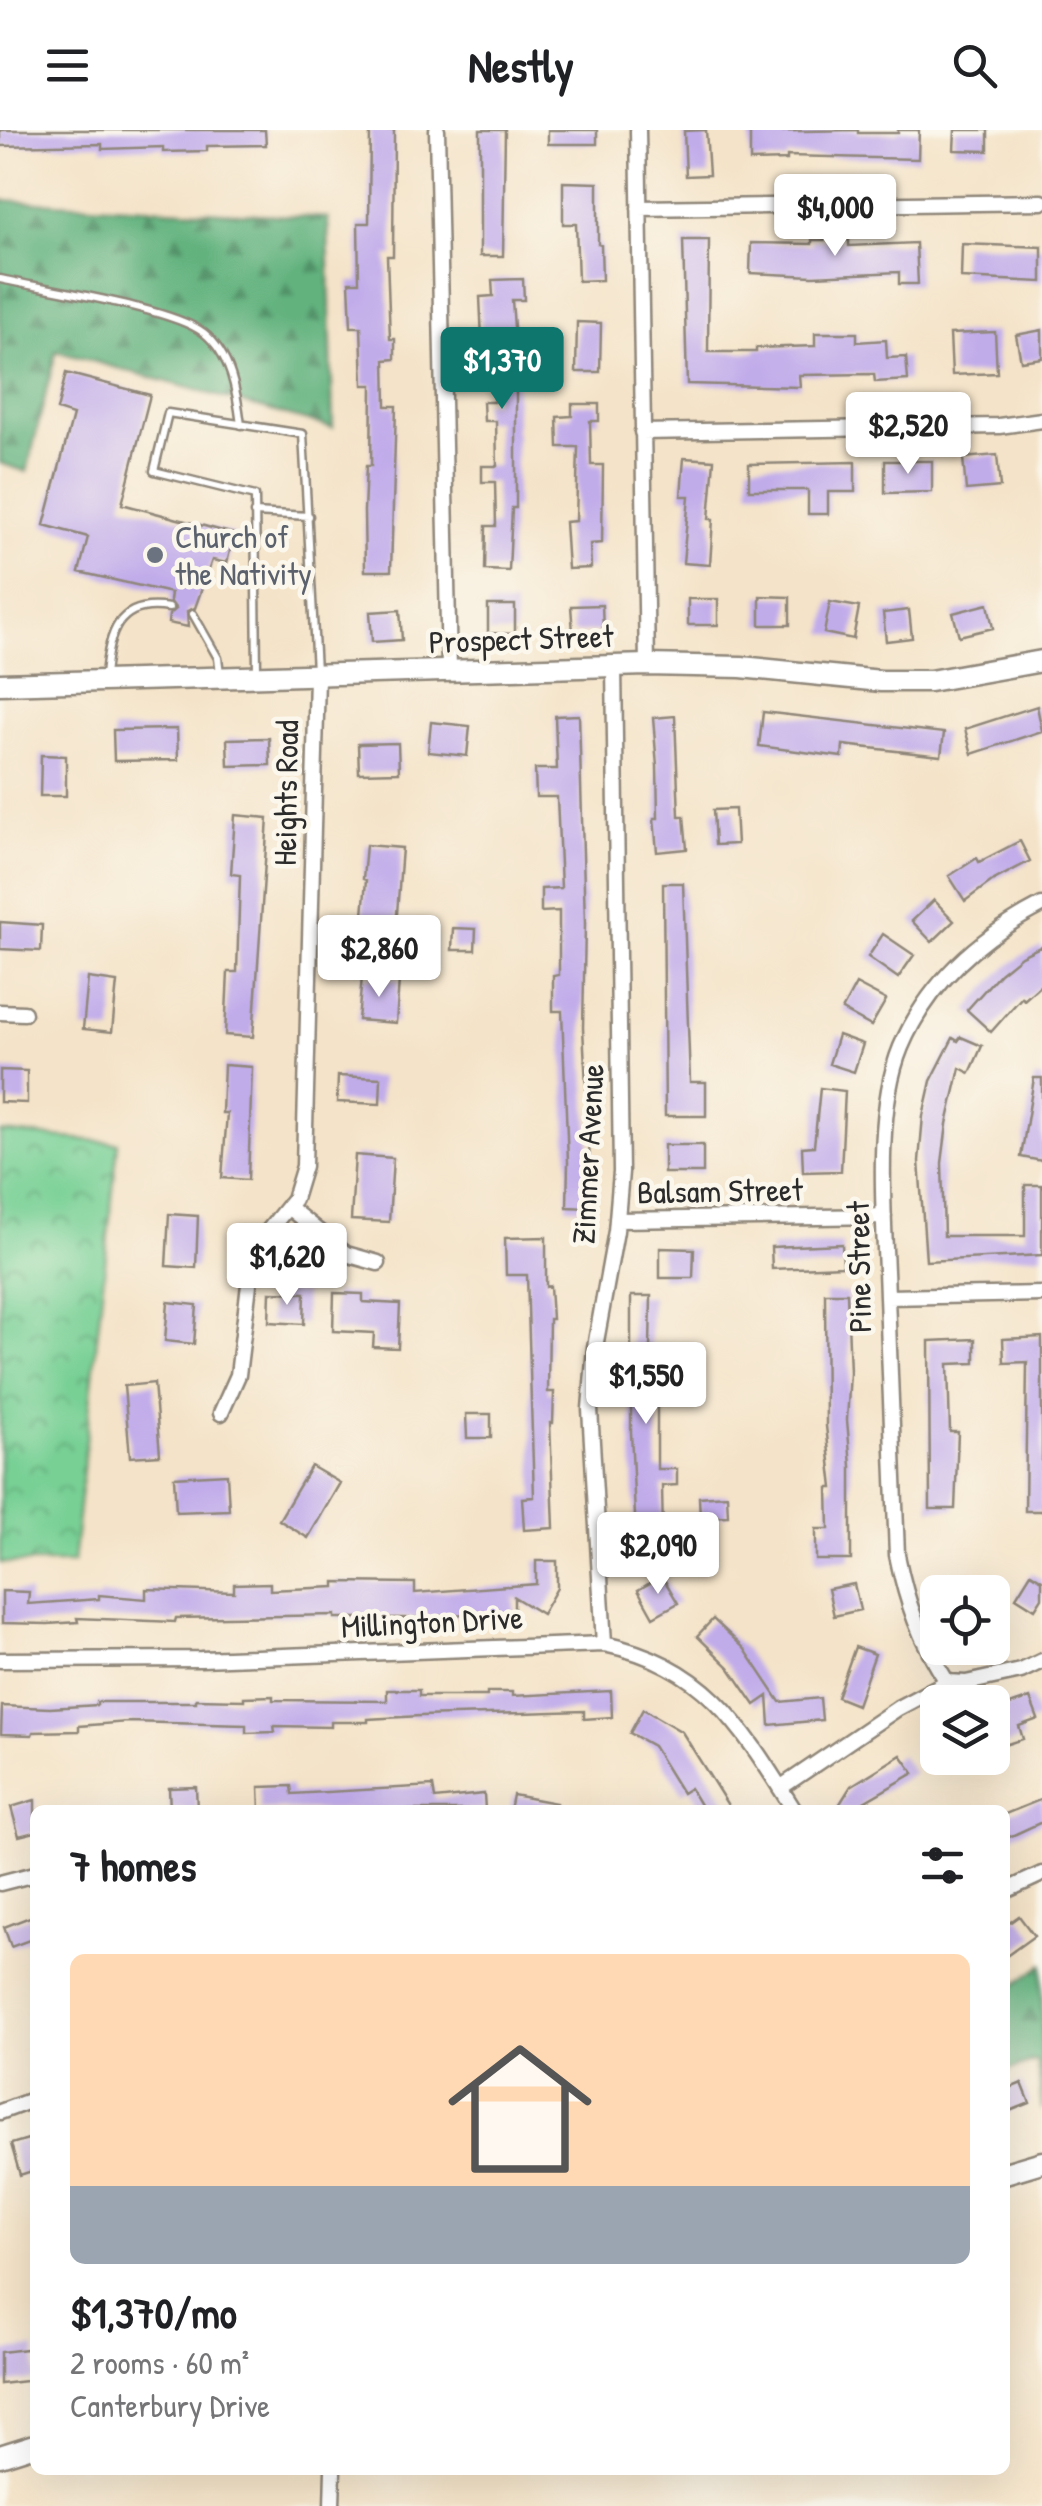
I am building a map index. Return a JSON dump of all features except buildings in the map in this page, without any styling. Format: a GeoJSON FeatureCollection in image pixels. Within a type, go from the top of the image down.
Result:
{"type":"FeatureCollection","features":[{"type":"Feature","properties":{"kind":"main road","name":"Prospect Street"},"geometry":{"type":"LineString","coordinates":[[0,684],[647,665],[741,667],[881,682],[930,682],[1042,662]]}},
{"type":"Feature","properties":{"kind":"main road"},"geometry":{"type":"LineString","coordinates":[[1010,2172],[1042,2162]]}},
{"type":"Feature","properties":{"kind":"main road"},"geometry":{"type":"LineString","coordinates":[[0,2456],[30,2447]]}},
{"type":"Feature","properties":{"kind":"street"},"geometry":{"type":"LineString","coordinates":[[437,130],[449,670]]}},
{"type":"Feature","properties":{"kind":"street"},"geometry":{"type":"LineString","coordinates":[[638,130],[647,665]]}},
{"type":"Feature","properties":{"kind":"street"},"geometry":{"type":"LineString","coordinates":[[639,208],[1042,202]]}},
{"type":"Feature","properties":{"kind":"street"},"geometry":{"type":"LineString","coordinates":[[642,432],[999,426],[1042,420]]}},
{"type":"Feature","properties":{"kind":"street","name":"Zimmer Avenue"},"geometry":{"type":"LineString","coordinates":[[604,1644],[590,1409],[595,1347],[617,1220],[622,1116],[614,666]]}},
{"type":"Feature","properties":{"kind":"street","name":"Heights Road"},"geometry":{"type":"LineString","coordinates":[[221,1414],[238,1375],[251,1268],[261,1240],[294,1199],[304,1166],[317,677]]}},
{"type":"Feature","properties":{"kind":"street","name":"Pine Street"},"geometry":{"type":"LineString","coordinates":[[947,1682],[926,1648],[906,1602],[897,1555],[884,1216],[890,1079],[917,1015],[957,963],[1008,922],[1042,905]]}},
{"type":"Feature","properties":{"kind":"street"},"geometry":{"type":"LineString","coordinates":[[0,1012],[24,1013]]}},
{"type":"Feature","properties":{"kind":"street"},"geometry":{"type":"LineString","coordinates":[[288,1207],[346,1254],[378,1264]]}},
{"type":"Feature","properties":{"kind":"street","name":"Balsam Street"},"geometry":{"type":"LineString","coordinates":[[617,1220],[884,1216]]}},
{"type":"Feature","properties":{"kind":"street"},"geometry":{"type":"LineString","coordinates":[[887,1296],[1042,1294]]}},
{"type":"Feature","properties":{"kind":"street","name":"Millington Drive"},"geometry":{"type":"LineString","coordinates":[[0,1660],[202,1660],[604,1644],[653,1656],[697,1684],[725,1710],[791,1805]]}},
{"type":"Feature","properties":{"kind":"street"},"geometry":{"type":"LineString","coordinates":[[780,1788],[898,1708],[947,1682],[966,1684],[1022,1671],[1042,1661]]}},
{"type":"Feature","properties":{"kind":"street"},"geometry":{"type":"LineString","coordinates":[[1010,1890],[1042,1874]]}},
{"type":"Feature","properties":{"kind":"street"},"geometry":{"type":"LineString","coordinates":[[0,1883],[30,1875]]}},
{"type":"Feature","properties":{"kind":"street"},"geometry":{"type":"LineString","coordinates":[[0,2112],[30,2101]]}},
{"type":"Feature","properties":{"kind":"street"},"geometry":{"type":"LineString","coordinates":[[332,2475],[332,2506]]}},
{"type":"Feature","properties":{"kind":"lane"},"geometry":{"type":"LineString","coordinates":[[0,279],[174,317],[204,333],[231,371],[241,425]]}},
{"type":"Feature","properties":{"kind":"lane"},"geometry":{"type":"LineString","coordinates":[[257,678],[255,496],[154,471],[168,413],[303,434],[317,677]]}},
{"type":"Feature","properties":{"kind":"lane"},"geometry":{"type":"LineString","coordinates":[[254,514],[310,516]]}},
{"type":"Feature","properties":{"kind":"lane"},"geometry":{"type":"LineString","coordinates":[[105,682],[107,652],[118,622],[138,608],[169,608]]}},
{"type":"Feature","properties":{"kind":"lane"},"geometry":{"type":"LineString","coordinates":[[193,614],[218,658],[221,679]]}},
{"type":"Feature","properties":{"kind":"green space"},"geometry":{"type":"Polygon","coordinates":[[[0,200],[328,218],[333,428],[56,351],[27,472],[0,463],[0,200]]]}},
{"type":"Feature","properties":{"kind":"green space"},"geometry":{"type":"Polygon","coordinates":[[[0,1132],[118,1143],[73,1563],[0,1563],[0,1132]]]}},
{"type":"Feature","properties":{"kind":"green space"},"geometry":{"type":"Polygon","coordinates":[[[1042,1965],[1042,2111],[1037,2060],[1010,2070],[1010,1988],[1042,1965]]]}},
{"type":"Feature","properties":{"kind":"place","name":"Church of the Nativity"},"geometry":{"type":"Point","coordinates":[155,555]}}]}
